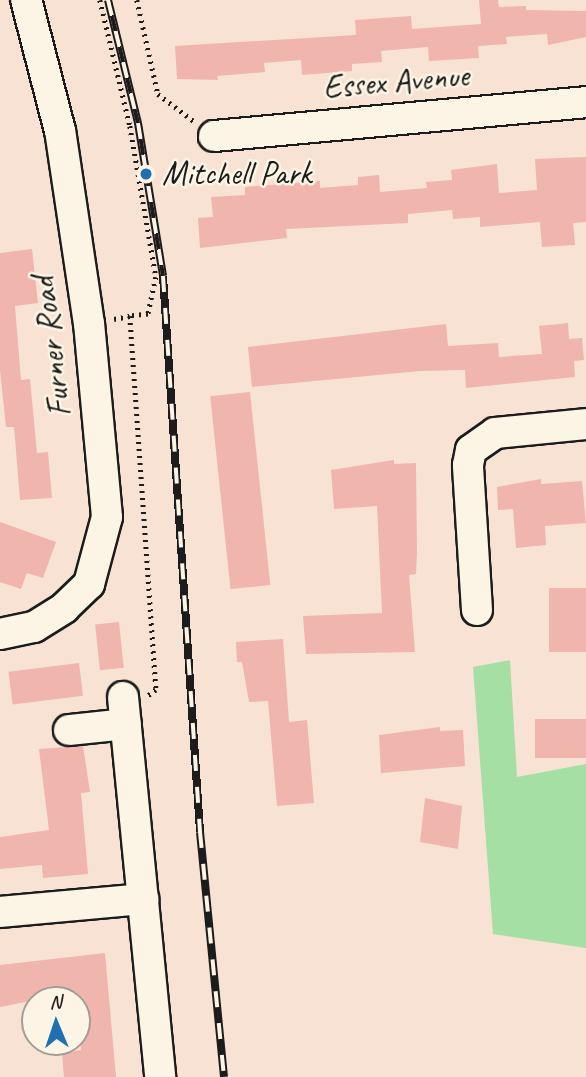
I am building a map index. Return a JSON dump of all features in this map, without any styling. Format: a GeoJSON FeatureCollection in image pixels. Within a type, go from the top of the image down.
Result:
{"type":"FeatureCollection","features":[{"type":"Feature","properties":{"kind":"street","name":"Furner Road"},"geometry":{"type":"LineString","coordinates":[[0,635],[34,627],[64,608],[89,584],[102,548],[107,517],[89,324],[60,131],[26,0]]}},
{"type":"Feature","properties":{"kind":"street","name":"Essex Avenue"},"geometry":{"type":"LineString","coordinates":[[214,136],[586,102]]}},
{"type":"Feature","properties":{"kind":"street"},"geometry":{"type":"LineString","coordinates":[[477,610],[468,465],[471,450],[495,433],[586,424]]}},
{"type":"Feature","properties":{"kind":"street"},"geometry":{"type":"LineString","coordinates":[[69,730],[125,711],[160,1077]]}},
{"type":"Feature","properties":{"kind":"street"},"geometry":{"type":"LineString","coordinates":[[0,912],[143,899]]}},
{"type":"Feature","properties":{"kind":"path"},"geometry":{"type":"LineString","coordinates":[[89,324],[148,314],[156,277],[130,126],[100,0]]}},
{"type":"Feature","properties":{"kind":"path"},"geometry":{"type":"LineString","coordinates":[[137,0],[158,94],[214,136]]}},
{"type":"Feature","properties":{"kind":"path"},"geometry":{"type":"LineString","coordinates":[[125,711],[156,690],[130,316]]}},
{"type":"Feature","properties":{"kind":"green space"},"geometry":{"type":"Polygon","coordinates":[[[510,660],[517,777],[586,764],[586,948],[493,934],[473,667],[510,660]]]}},
{"type":"Feature","properties":{"kind":"building"},"geometry":{"type":"Polygon","coordinates":[[[479,0],[498,0],[499,7],[526,6],[526,10],[586,11],[586,37],[548,45],[547,34],[506,37],[507,44],[478,46],[479,58],[429,61],[428,47],[381,51],[382,62],[352,64],[352,71],[302,75],[301,60],[264,63],[265,72],[217,76],[218,80],[177,79],[175,46],[356,35],[355,20],[411,16],[412,29],[481,24],[479,0]]]}},
{"type":"Feature","properties":{"kind":"building"},"geometry":{"type":"Polygon","coordinates":[[[586,157],[586,222],[573,223],[575,245],[542,247],[540,222],[480,227],[480,217],[453,219],[452,210],[408,214],[408,223],[286,229],[287,238],[200,248],[198,218],[213,217],[211,197],[245,195],[245,187],[320,181],[320,188],[358,185],[358,177],[379,175],[380,192],[427,188],[426,182],[452,180],[451,170],[497,164],[499,193],[537,190],[535,159],[586,157]]]}},
{"type":"Feature","properties":{"kind":"building"},"geometry":{"type":"Polygon","coordinates":[[[32,249],[38,303],[15,306],[21,380],[30,379],[37,453],[48,452],[52,498],[20,500],[14,427],[6,427],[0,370],[0,253],[32,249]]]}},
{"type":"Feature","properties":{"kind":"building"},"geometry":{"type":"Polygon","coordinates":[[[568,323],[569,339],[582,338],[584,360],[574,361],[575,377],[466,388],[465,370],[420,371],[252,387],[248,347],[446,324],[448,346],[498,343],[499,357],[542,354],[539,326],[568,323]]]}},
{"type":"Feature","properties":{"kind":"building"},"geometry":{"type":"Polygon","coordinates":[[[250,392],[270,585],[230,589],[210,396],[250,392]]]}},
{"type":"Feature","properties":{"kind":"building"},"geometry":{"type":"Polygon","coordinates":[[[394,460],[394,464],[416,463],[416,574],[409,575],[415,652],[306,654],[303,616],[382,613],[377,506],[334,509],[331,470],[394,460]]]}},
{"type":"Feature","properties":{"kind":"building"},"geometry":{"type":"Polygon","coordinates":[[[541,479],[541,484],[582,481],[586,523],[545,526],[546,545],[516,548],[513,509],[498,510],[497,487],[541,479]]]}},
{"type":"Feature","properties":{"kind":"building"},"geometry":{"type":"Polygon","coordinates":[[[0,522],[56,542],[43,578],[27,573],[21,589],[0,582],[0,522]]]}},
{"type":"Feature","properties":{"kind":"building"},"geometry":{"type":"Polygon","coordinates":[[[549,588],[586,588],[586,652],[549,652],[549,588]]]}},
{"type":"Feature","properties":{"kind":"building"},"geometry":{"type":"Polygon","coordinates":[[[119,622],[124,668],[100,670],[95,625],[119,622]]]}},
{"type":"Feature","properties":{"kind":"building"},"geometry":{"type":"Polygon","coordinates":[[[283,639],[289,722],[307,720],[314,803],[277,806],[268,701],[249,702],[242,662],[237,662],[236,642],[283,639]]]}},
{"type":"Feature","properties":{"kind":"building"},"geometry":{"type":"Polygon","coordinates":[[[79,663],[83,696],[13,704],[9,672],[79,663]]]}},
{"type":"Feature","properties":{"kind":"building"},"geometry":{"type":"Polygon","coordinates":[[[535,719],[586,719],[586,758],[535,758],[535,719]]]}},
{"type":"Feature","properties":{"kind":"building"},"geometry":{"type":"Polygon","coordinates":[[[440,727],[440,731],[463,730],[465,766],[381,773],[379,735],[440,727]]]}},
{"type":"Feature","properties":{"kind":"building"},"geometry":{"type":"Polygon","coordinates":[[[83,746],[90,792],[81,793],[88,874],[43,878],[42,865],[0,869],[0,837],[49,830],[39,749],[83,746]]]}},
{"type":"Feature","properties":{"kind":"building"},"geometry":{"type":"Polygon","coordinates":[[[425,798],[462,806],[458,849],[420,842],[425,798]]]}},
{"type":"Feature","properties":{"kind":"building"},"geometry":{"type":"Polygon","coordinates":[[[105,953],[116,1077],[64,1077],[62,1056],[91,1056],[91,986],[21,986],[21,1003],[0,1007],[0,965],[105,953]]]}},
{"type":"Feature","properties":{"kind":"railway"},"geometry":{"type":"LineString","coordinates":[[108,0],[138,123],[163,276],[200,832],[224,1077]]}},
{"type":"Feature","properties":{"kind":"place","name":"Mitchell Park"},"geometry":{"type":"Point","coordinates":[146,174]}}]}
